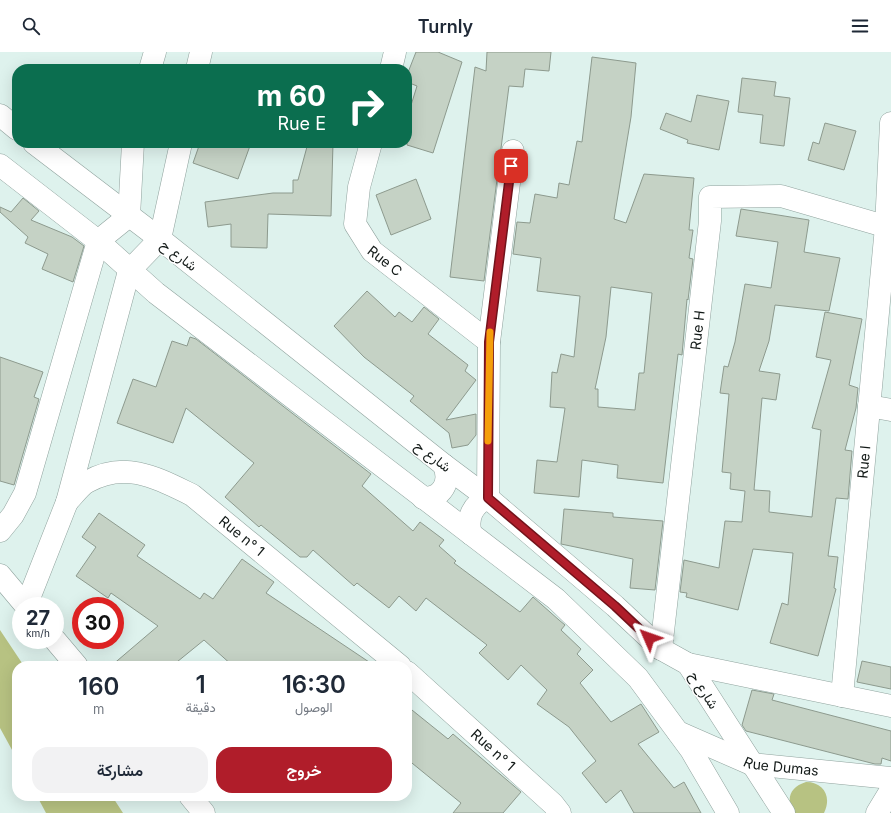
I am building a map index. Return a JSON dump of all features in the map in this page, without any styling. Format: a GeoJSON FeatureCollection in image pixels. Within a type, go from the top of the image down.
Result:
{"type":"FeatureCollection","features":[{"type":"Feature","properties":{"kind":"street"},"geometry":{"type":"LineString","coordinates":[[151,64],[155,52]]}},
{"type":"Feature","properties":{"kind":"street"},"geometry":{"type":"LineString","coordinates":[[198,64],[201,52]]}},
{"type":"Feature","properties":{"kind":"street"},"geometry":{"type":"LineString","coordinates":[[392,64],[395,52]]}},
{"type":"Feature","properties":{"kind":"street"},"geometry":{"type":"LineString","coordinates":[[0,115],[12,125]]}},
{"type":"Feature","properties":{"kind":"street","name":"Rue I"},"geometry":{"type":"LineString","coordinates":[[842,696],[888,228],[891,123]]}},
{"type":"Feature","properties":{"kind":"street","name":"شارع ح"},"geometry":{"type":"LineString","coordinates":[[41,148],[160,239],[444,465],[488,498],[615,606],[661,649],[688,664],[751,764],[784,813]]}},
{"type":"Feature","properties":{"kind":"street"},"geometry":{"type":"LineString","coordinates":[[0,531],[13,515],[25,493],[98,241],[129,216],[133,148]]}},
{"type":"Feature","properties":{"kind":"street"},"geometry":{"type":"LineString","coordinates":[[30,597],[67,502],[129,270],[160,239],[180,148]]}},
{"type":"Feature","properties":{"kind":"street","name":"Rue C"},"geometry":{"type":"LineString","coordinates":[[370,148],[359,187],[355,224],[372,252],[489,342]]}},
{"type":"Feature","properties":{"kind":"street"},"geometry":{"type":"LineString","coordinates":[[471,534],[469,522],[473,509],[488,498],[489,342],[513,151]]}},
{"type":"Feature","properties":{"kind":"street"},"geometry":{"type":"LineString","coordinates":[[0,165],[98,241],[162,298],[556,599],[638,678],[715,788],[728,813]]}},
{"type":"Feature","properties":{"kind":"street","name":"Rue H"},"geometry":{"type":"LineString","coordinates":[[661,649],[710,222],[710,197],[781,196],[888,228]]}},
{"type":"Feature","properties":{"kind":"street"},"geometry":{"type":"LineString","coordinates":[[870,406],[891,410]]}},
{"type":"Feature","properties":{"kind":"street"},"geometry":{"type":"LineString","coordinates":[[423,498],[436,496],[442,491],[447,479],[444,465]]}},
{"type":"Feature","properties":{"kind":"street","name":"Rue n° 1"},"geometry":{"type":"LineString","coordinates":[[67,502],[86,482],[109,474],[131,471],[152,476],[192,494],[394,661]]}},
{"type":"Feature","properties":{"kind":"street"},"geometry":{"type":"LineString","coordinates":[[0,575],[18,597]]}},
{"type":"Feature","properties":{"kind":"street"},"geometry":{"type":"LineString","coordinates":[[63,649],[73,661]]}},
{"type":"Feature","properties":{"kind":"street"},"geometry":{"type":"LineString","coordinates":[[688,664],[891,706]]}},
{"type":"Feature","properties":{"kind":"street","name":"Rue n° 1"},"geometry":{"type":"LineString","coordinates":[[412,677],[553,804],[560,813]]}},
{"type":"Feature","properties":{"kind":"street","name":"Rue Dumas"},"geometry":{"type":"LineString","coordinates":[[677,732],[751,764],[891,778]]}},
{"type":"Feature","properties":{"kind":"street"},"geometry":{"type":"LineString","coordinates":[[877,813],[891,790]]}},
{"type":"Feature","properties":{"kind":"street"},"geometry":{"type":"LineString","coordinates":[[194,801],[204,813]]}},
{"type":"Feature","properties":{"kind":"green space"},"geometry":{"type":"Polygon","coordinates":[[[0,630],[21,661],[12,661],[12,750],[0,728],[0,630]]]}},
{"type":"Feature","properties":{"kind":"green space"},"geometry":{"type":"Polygon","coordinates":[[[806,782],[818,785],[825,792],[827,801],[824,813],[793,813],[790,803],[791,794],[796,787],[806,782]]]}},
{"type":"Feature","properties":{"kind":"green space"},"geometry":{"type":"Polygon","coordinates":[[[40,801],[115,801],[123,813],[46,813],[40,801]]]}},
{"type":"Feature","properties":{"kind":"building"},"geometry":{"type":"Polygon","coordinates":[[[416,52],[438,52],[462,62],[433,153],[412,147],[412,102],[417,86],[412,84],[411,64],[416,52]]]}},
{"type":"Feature","properties":{"kind":"building"},"geometry":{"type":"Polygon","coordinates":[[[487,52],[551,52],[549,71],[525,69],[523,87],[509,86],[484,281],[450,277],[475,67],[486,71],[487,52]]]}},
{"type":"Feature","properties":{"kind":"building"},"geometry":{"type":"Polygon","coordinates":[[[592,57],[636,63],[631,117],[614,219],[626,223],[644,174],[694,178],[689,230],[693,230],[689,258],[693,259],[688,300],[687,299],[682,355],[678,354],[663,483],[617,478],[618,465],[582,460],[579,497],[534,493],[537,460],[557,462],[565,408],[550,407],[552,372],[557,373],[561,354],[574,357],[580,296],[537,291],[541,258],[513,254],[517,222],[530,223],[535,194],[557,198],[559,183],[569,185],[577,141],[582,142],[592,57]],[[611,287],[606,337],[595,389],[598,389],[598,407],[635,410],[639,373],[644,373],[652,293],[611,287]]]}},
{"type":"Feature","properties":{"kind":"building"},"geometry":{"type":"Polygon","coordinates":[[[742,78],[776,82],[774,96],[790,98],[784,146],[760,143],[763,115],[738,112],[742,78]]]}},
{"type":"Feature","properties":{"kind":"building"},"geometry":{"type":"Polygon","coordinates":[[[697,95],[729,101],[719,150],[687,143],[688,140],[660,129],[666,113],[691,122],[697,95]]]}},
{"type":"Feature","properties":{"kind":"building"},"geometry":{"type":"Polygon","coordinates":[[[825,123],[856,131],[844,170],[808,160],[813,142],[819,144],[825,123]]]}},
{"type":"Feature","properties":{"kind":"building"},"geometry":{"type":"Polygon","coordinates":[[[198,148],[249,148],[238,179],[193,163],[198,148]]]}},
{"type":"Feature","properties":{"kind":"building"},"geometry":{"type":"Polygon","coordinates":[[[307,148],[333,148],[331,216],[268,214],[267,248],[231,247],[231,224],[208,227],[205,202],[273,193],[293,193],[293,180],[298,180],[307,148]]]}},
{"type":"Feature","properties":{"kind":"building"},"geometry":{"type":"Polygon","coordinates":[[[416,179],[431,219],[391,235],[376,195],[416,179]]]}},
{"type":"Feature","properties":{"kind":"building"},"geometry":{"type":"Polygon","coordinates":[[[23,198],[39,211],[31,220],[72,237],[84,246],[73,282],[42,269],[48,254],[25,243],[28,237],[0,212],[0,207],[11,212],[23,198]]]}},
{"type":"Feature","properties":{"kind":"building"},"geometry":{"type":"Polygon","coordinates":[[[741,209],[809,220],[804,252],[840,258],[829,311],[775,305],[769,341],[759,371],[780,374],[776,400],[762,398],[754,490],[770,491],[769,512],[812,517],[821,430],[812,428],[831,360],[816,357],[825,312],[862,319],[849,385],[858,388],[856,408],[845,450],[852,451],[848,499],[836,498],[828,556],[838,557],[834,588],[836,589],[818,656],[770,643],[782,603],[788,605],[793,553],[753,549],[738,610],[686,597],[687,593],[680,592],[684,560],[719,568],[725,521],[742,522],[745,491],[730,489],[731,473],[722,472],[729,394],[720,393],[724,366],[728,367],[735,342],[745,284],[771,288],[778,242],[736,236],[741,209]]]}},
{"type":"Feature","properties":{"kind":"building"},"geometry":{"type":"Polygon","coordinates":[[[367,291],[395,317],[399,312],[412,322],[424,307],[439,319],[428,334],[468,365],[465,371],[476,380],[446,420],[476,414],[476,435],[468,445],[452,448],[449,433],[410,401],[414,396],[364,357],[334,326],[367,291]]]}},
{"type":"Feature","properties":{"kind":"building"},"geometry":{"type":"Polygon","coordinates":[[[190,337],[196,339],[371,474],[362,486],[413,531],[420,522],[444,540],[439,546],[456,561],[454,563],[520,612],[533,597],[565,625],[561,630],[581,649],[577,654],[593,670],[580,683],[611,722],[641,704],[659,732],[638,744],[674,788],[684,782],[701,813],[634,813],[621,790],[606,803],[582,773],[596,761],[569,727],[537,704],[547,690],[521,665],[508,680],[479,653],[487,645],[426,598],[416,611],[399,596],[389,608],[357,583],[354,586],[313,550],[307,557],[300,557],[261,525],[259,527],[225,497],[254,463],[186,408],[173,443],[117,423],[133,379],[156,387],[172,341],[187,346],[190,337]]]}},
{"type":"Feature","properties":{"kind":"building"},"geometry":{"type":"Polygon","coordinates":[[[0,357],[43,372],[34,397],[39,399],[14,485],[0,481],[0,357]]]}},
{"type":"Feature","properties":{"kind":"building"},"geometry":{"type":"Polygon","coordinates":[[[564,509],[613,513],[613,517],[663,521],[655,590],[630,588],[633,559],[561,544],[564,509]]]}},
{"type":"Feature","properties":{"kind":"building"},"geometry":{"type":"Polygon","coordinates":[[[99,513],[145,545],[137,556],[200,599],[204,593],[213,599],[242,559],[274,582],[266,593],[368,661],[227,661],[204,640],[178,661],[117,661],[158,626],[124,602],[124,597],[117,597],[111,593],[109,597],[107,597],[76,576],[96,547],[82,537],[99,513]]]}},
{"type":"Feature","properties":{"kind":"building"},"geometry":{"type":"Polygon","coordinates":[[[862,661],[891,667],[891,689],[857,682],[862,661]]]}},
{"type":"Feature","properties":{"kind":"building"},"geometry":{"type":"Polygon","coordinates":[[[752,690],[774,694],[772,700],[891,731],[891,761],[882,758],[881,764],[875,764],[746,731],[742,725],[752,690]]]}},
{"type":"Feature","properties":{"kind":"building"},"geometry":{"type":"Polygon","coordinates":[[[412,710],[448,739],[453,734],[521,792],[503,813],[453,813],[461,803],[412,763],[412,710]]]}},
{"type":"Feature","properties":{"kind":"slow traffic"},"geometry":{"type":"LineString","coordinates":[[488,441],[490,332]]}},
{"type":"Feature","properties":{"kind":"route"},"geometry":{"type":"LineString","coordinates":[[511,166],[489,342],[488,498],[615,606],[649,638]]}}]}
